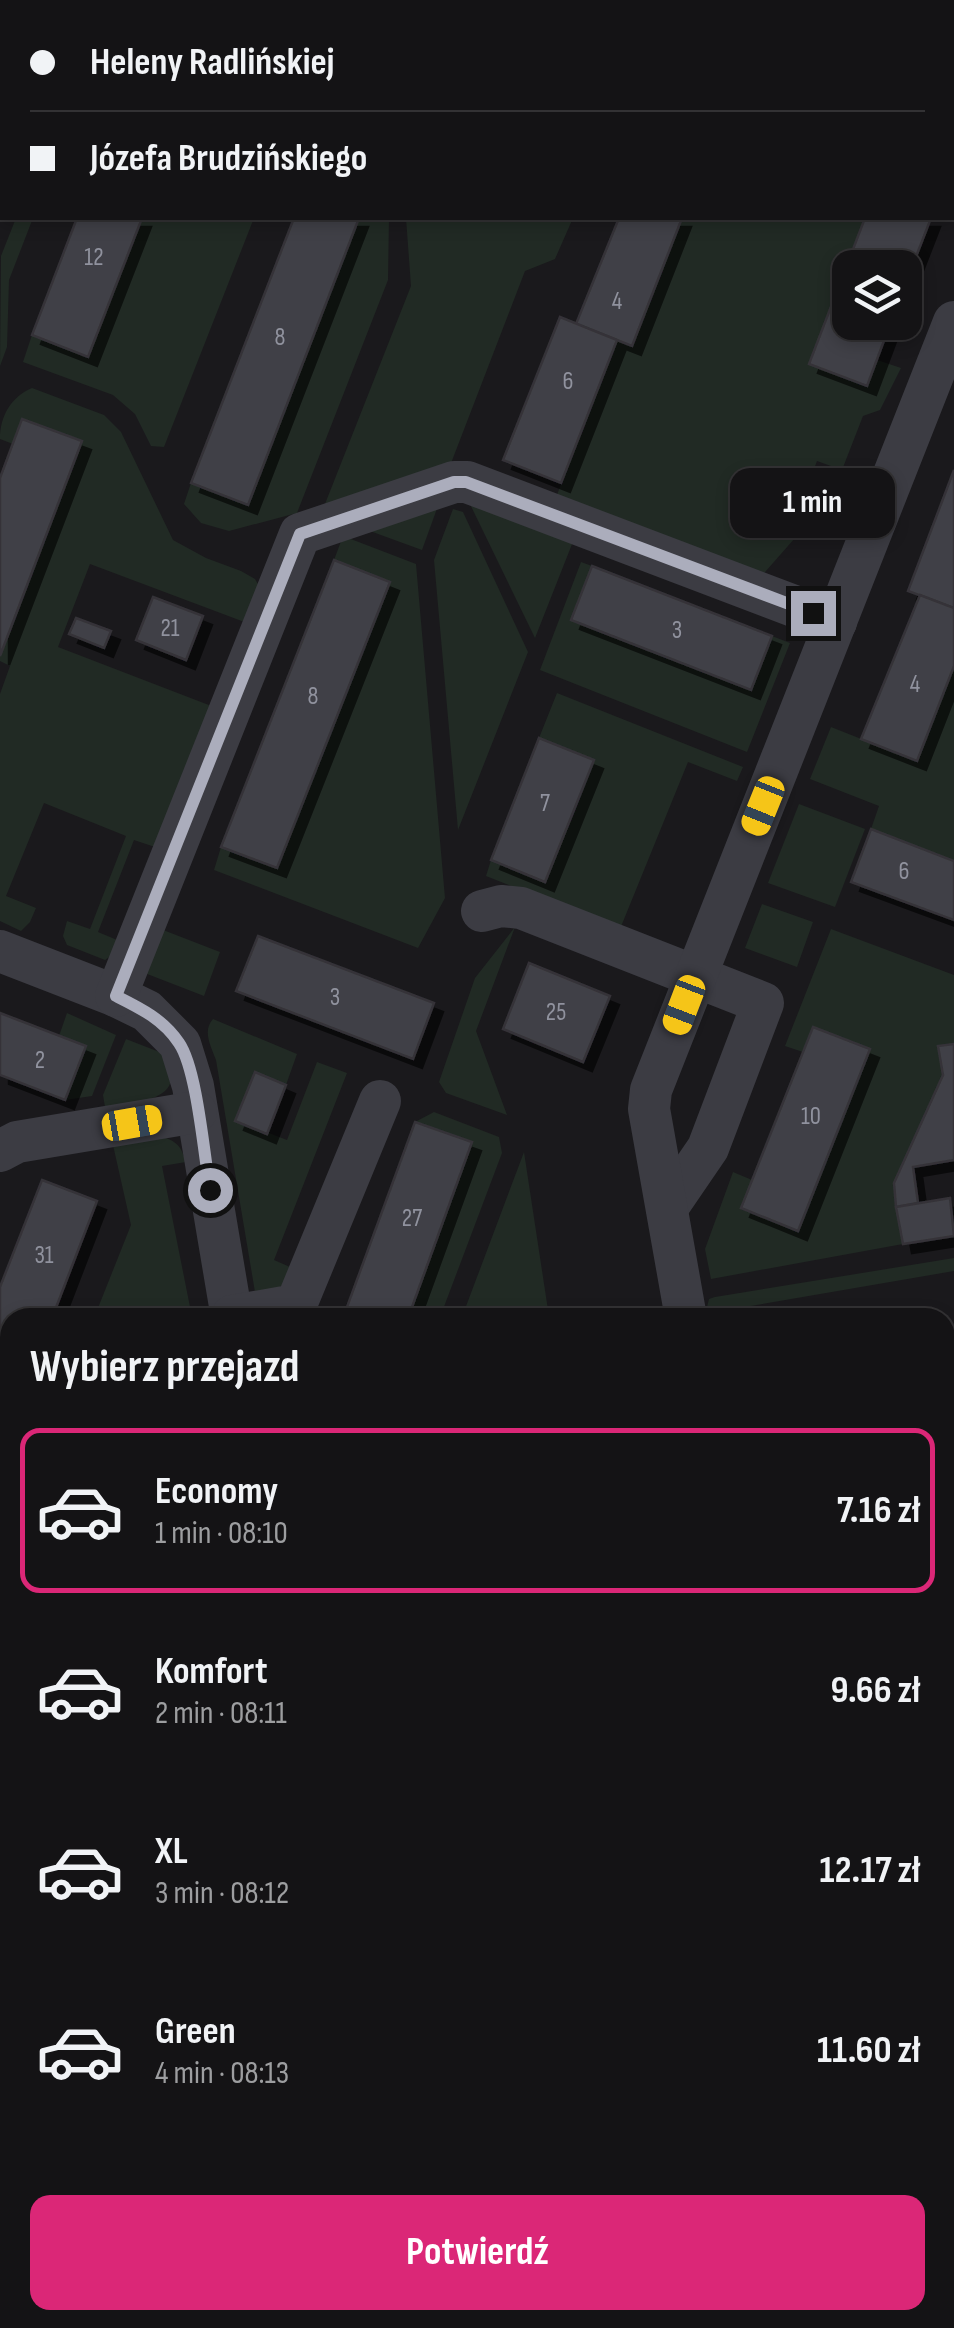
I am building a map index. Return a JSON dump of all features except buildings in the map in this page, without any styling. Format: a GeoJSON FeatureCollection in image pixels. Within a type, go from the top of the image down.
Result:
{"type":"FeatureCollection","features":[{"type":"Feature","properties":{"kind":"street"},"geometry":{"type":"LineString","coordinates":[[684,1308],[649,1109],[651,1090],[954,322]]}},
{"type":"Feature","properties":{"kind":"street"},"geometry":{"type":"LineString","coordinates":[[116,996],[300,534],[454,482],[466,482],[836,622]]}},
{"type":"Feature","properties":{"kind":"street"},"geometry":{"type":"LineString","coordinates":[[482,911],[501,906],[521,908],[763,1003],[708,1148],[666,1208]]}},
{"type":"Feature","properties":{"kind":"street"},"geometry":{"type":"LineString","coordinates":[[0,951],[147,1012],[180,1044],[189,1066],[230,1308]]}},
{"type":"Feature","properties":{"kind":"street"},"geometry":{"type":"LineString","coordinates":[[279,1308],[298,1300],[380,1101]]}},
{"type":"Feature","properties":{"kind":"street"},"geometry":{"type":"LineString","coordinates":[[0,1151],[18,1142],[196,1112]]}},
{"type":"Feature","properties":{"kind":"shaded area"},"geometry":{"type":"Polygon","coordinates":[[[15,220],[32,220],[9,280],[7,347],[0,366],[1,256],[15,220]]]}},
{"type":"Feature","properties":{"kind":"shaded area"},"geometry":{"type":"Polygon","coordinates":[[[141,220],[253,220],[164,447],[151,446],[135,414],[113,395],[23,362],[32,335],[88,356],[141,220]]]}},
{"type":"Feature","properties":{"kind":"shaded area"},"geometry":{"type":"Polygon","coordinates":[[[358,220],[389,220],[388,280],[297,513],[229,531],[201,523],[184,504],[191,483],[248,505],[358,220]]]}},
{"type":"Feature","properties":{"kind":"shaded area"},"geometry":{"type":"Polygon","coordinates":[[[406,220],[572,220],[555,259],[525,271],[448,471],[323,509],[411,286],[406,220]]]}},
{"type":"Feature","properties":{"kind":"shaded area"},"geometry":{"type":"Polygon","coordinates":[[[681,220],[864,220],[853,250],[832,250],[832,303],[809,363],[877,360],[901,368],[880,410],[863,416],[842,470],[817,461],[803,498],[821,505],[758,580],[553,505],[617,340],[632,346],[681,220]]]}},
{"type":"Feature","properties":{"kind":"shaded area"},"geometry":{"type":"Polygon","coordinates":[[[32,388],[104,415],[121,432],[173,540],[241,571],[255,579],[260,588],[247,623],[90,564],[58,647],[214,707],[158,848],[134,840],[98,932],[122,942],[119,950],[105,960],[67,945],[63,936],[67,921],[90,929],[126,836],[44,803],[6,896],[36,908],[21,931],[0,921],[0,694],[10,666],[0,661],[0,656],[81,441],[23,419],[13,444],[0,439],[8,408],[32,388]]]}},
{"type":"Feature","properties":{"kind":"shaded area"},"geometry":{"type":"Polygon","coordinates":[[[443,492],[422,550],[348,523],[443,492]]]}},
{"type":"Feature","properties":{"kind":"shaded area"},"geometry":{"type":"Polygon","coordinates":[[[468,500],[576,534],[535,638],[468,500]]]}},
{"type":"Feature","properties":{"kind":"shaded area"},"geometry":{"type":"Polygon","coordinates":[[[453,509],[463,512],[528,652],[458,830],[434,560],[453,509]]]}},
{"type":"Feature","properties":{"kind":"shaded area"},"geometry":{"type":"Polygon","coordinates":[[[343,536],[416,564],[445,898],[418,948],[214,870],[221,847],[278,868],[389,583],[334,560],[343,536]]]}},
{"type":"Feature","properties":{"kind":"shaded area"},"geometry":{"type":"Polygon","coordinates":[[[581,562],[592,566],[571,620],[750,690],[772,636],[790,643],[747,752],[540,670],[581,562]]]}},
{"type":"Feature","properties":{"kind":"shaded area"},"geometry":{"type":"Polygon","coordinates":[[[954,666],[954,861],[871,829],[879,806],[810,779],[831,727],[917,761],[954,666]]]}},
{"type":"Feature","properties":{"kind":"shaded area"},"geometry":{"type":"Polygon","coordinates":[[[557,693],[743,767],[737,781],[688,762],[620,929],[486,876],[491,860],[545,881],[594,761],[539,738],[557,693]]]}},
{"type":"Feature","properties":{"kind":"shaded area"},"geometry":{"type":"Polygon","coordinates":[[[799,804],[865,829],[835,907],[768,883],[799,804]]]}},
{"type":"Feature","properties":{"kind":"shaded area"},"geometry":{"type":"Polygon","coordinates":[[[762,904],[813,922],[797,967],[745,948],[762,904]]]}},
{"type":"Feature","properties":{"kind":"shaded area"},"geometry":{"type":"Polygon","coordinates":[[[515,927],[476,1031],[507,1115],[446,1093],[439,1082],[475,978],[515,927]]]}},
{"type":"Feature","properties":{"kind":"shaded area"},"geometry":{"type":"Polygon","coordinates":[[[158,928],[220,952],[204,996],[142,972],[158,928]]]}},
{"type":"Feature","properties":{"kind":"shaded area"},"geometry":{"type":"Polygon","coordinates":[[[831,929],[954,975],[954,1044],[938,1046],[943,1075],[894,1183],[903,1244],[711,1279],[705,1249],[733,1172],[752,1180],[741,1209],[798,1230],[870,1050],[813,1027],[803,1052],[785,1046],[831,929]]]}},
{"type":"Feature","properties":{"kind":"shaded area"},"geometry":{"type":"Polygon","coordinates":[[[67,1013],[116,1035],[92,1096],[65,1100],[59,1036],[67,1013]]]}},
{"type":"Feature","properties":{"kind":"shaded area"},"geometry":{"type":"Polygon","coordinates":[[[213,1019],[297,1054],[286,1085],[255,1073],[235,1120],[287,1140],[317,1062],[347,1073],[274,1260],[297,1270],[284,1284],[269,1291],[255,1292],[216,1060],[208,1039],[213,1019]]]}},
{"type":"Feature","properties":{"kind":"shaded area"},"geometry":{"type":"Polygon","coordinates":[[[126,1039],[162,1053],[171,1074],[169,1086],[145,1101],[105,1107],[103,1095],[126,1039]]]}},
{"type":"Feature","properties":{"kind":"shaded area"},"geometry":{"type":"Polygon","coordinates":[[[434,1112],[499,1137],[502,1153],[444,1308],[412,1308],[472,1143],[415,1122],[434,1112]]]}},
{"type":"Feature","properties":{"kind":"shaded area"},"geometry":{"type":"Polygon","coordinates":[[[160,1136],[182,1151],[186,1162],[162,1166],[190,1308],[98,1308],[131,1225],[113,1145],[160,1136]]]}},
{"type":"Feature","properties":{"kind":"shaded area"},"geometry":{"type":"Polygon","coordinates":[[[524,1152],[548,1308],[465,1308],[524,1152]]]}},
{"type":"Feature","properties":{"kind":"shaded area"},"geometry":{"type":"Polygon","coordinates":[[[954,1258],[954,1271],[739,1308],[707,1308],[709,1299],[954,1258]]]}},
{"type":"Feature","properties":{"kind":"route"},"geometry":{"type":"LineString","coordinates":[[210,1190],[189,1066],[180,1044],[147,1012],[116,996],[300,534],[454,482],[466,482],[813,613]]}}]}
